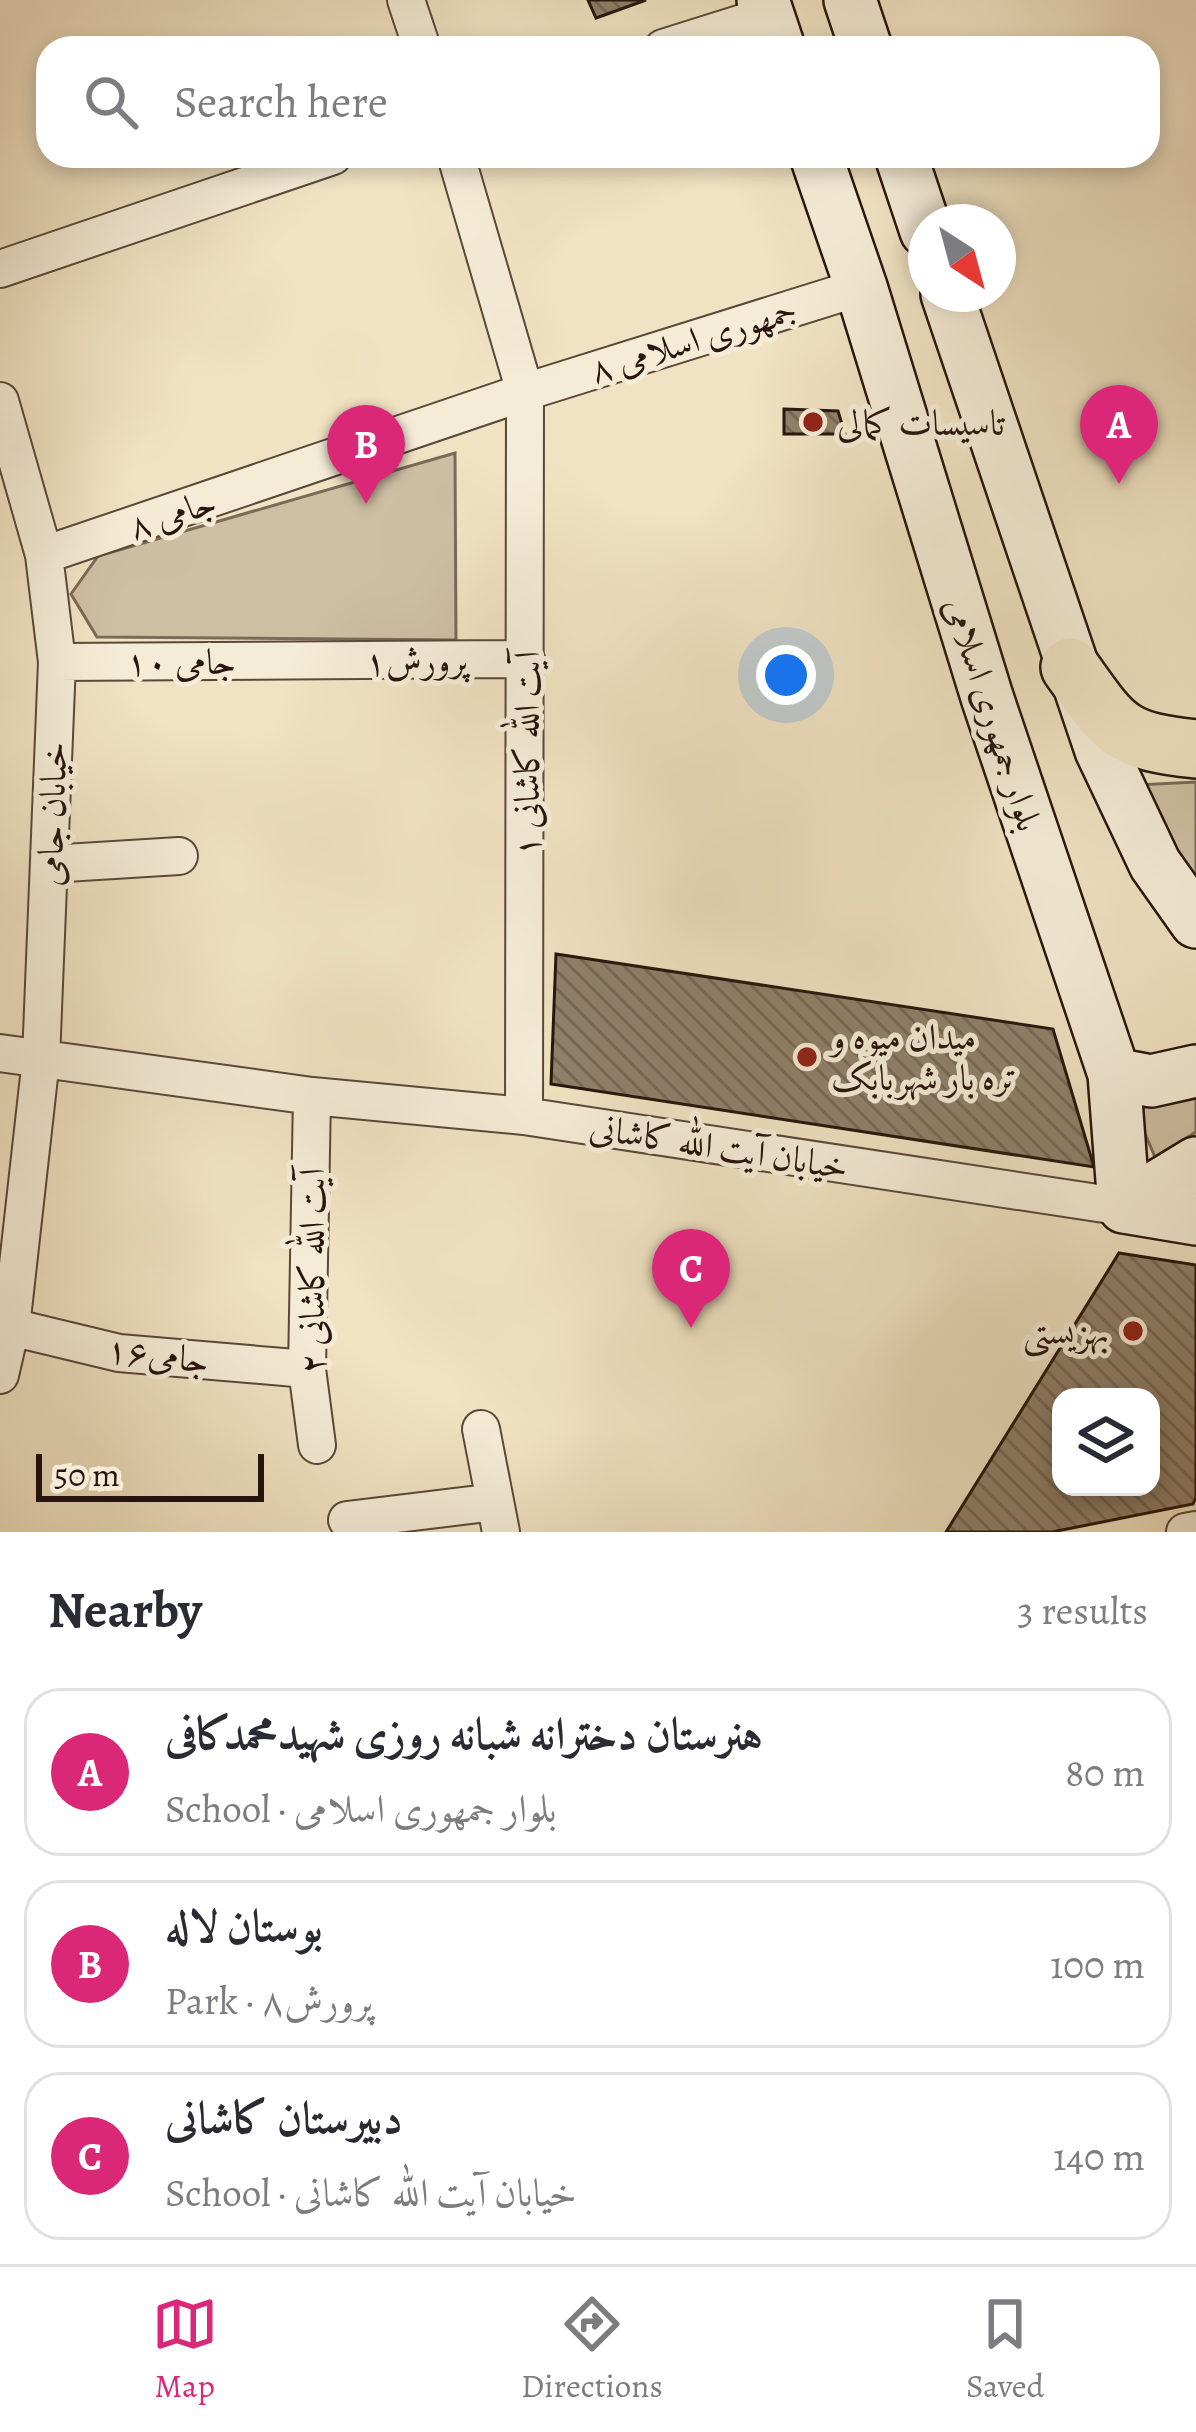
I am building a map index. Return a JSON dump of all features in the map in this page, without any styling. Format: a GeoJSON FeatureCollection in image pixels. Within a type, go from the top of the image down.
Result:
{"type":"FeatureCollection","features":[{"type":"Feature","properties":{"kind":"main road"},"geometry":{"type":"LineString","coordinates":[[1070,667],[1114,728],[1150,744],[1196,749]]}},
{"type":"Feature","properties":{"kind":"street"},"geometry":{"type":"LineString","coordinates":[[406,0],[418,36]]}},
{"type":"Feature","properties":{"kind":"street"},"geometry":{"type":"LineString","coordinates":[[850,0],[862,36]]}},
{"type":"Feature","properties":{"kind":"street"},"geometry":{"type":"LineString","coordinates":[[711,36],[770,21]]}},
{"type":"Feature","properties":{"kind":"street"},"geometry":{"type":"LineString","coordinates":[[0,269],[298,168]]}},
{"type":"Feature","properties":{"kind":"street","name":"آیت الله کاشانی ۱"},"geometry":{"type":"LineString","coordinates":[[460,168],[525,392],[524,1116]]}},
{"type":"Feature","properties":{"kind":"street","name":"بلوار جمهوری اسلامی"},"geometry":{"type":"LineString","coordinates":[[820,168],[987,697],[1114,1074],[1124,1207]]}},
{"type":"Feature","properties":{"kind":"street"},"geometry":{"type":"LineString","coordinates":[[905,168],[917,204]]}},
{"type":"Feature","properties":{"kind":"street","name":"جمهوری اسلامی ۸"},"geometry":{"type":"LineString","coordinates":[[300,470],[525,392],[861,287]]}},
{"type":"Feature","properties":{"kind":"street"},"geometry":{"type":"LineString","coordinates":[[953,312],[1101,750],[1155,864],[1196,922]]}},
{"type":"Feature","properties":{"kind":"street","name":"خیابان جامی"},"geometry":{"type":"LineString","coordinates":[[0,401],[11,478],[44,555],[57,662],[41,1059],[11,1327],[0,1375]]}},
{"type":"Feature","properties":{"kind":"street","name":"جامی ۸"},"geometry":{"type":"LineString","coordinates":[[44,555],[300,470]]}},
{"type":"Feature","properties":{"kind":"street","name":"پرورش۱"},"geometry":{"type":"LineString","coordinates":[[306,661],[526,659]]}},
{"type":"Feature","properties":{"kind":"street","name":"جامی ۱۰"},"geometry":{"type":"LineString","coordinates":[[57,662],[306,661]]}},
{"type":"Feature","properties":{"kind":"street"},"geometry":{"type":"LineString","coordinates":[[49,864],[179,856]]}},
{"type":"Feature","properties":{"kind":"street","name":"خیابان آیت الله کاشانی"},"geometry":{"type":"LineString","coordinates":[[0,1053],[312,1096],[524,1116],[1124,1207]]}},
{"type":"Feature","properties":{"kind":"street"},"geometry":{"type":"LineString","coordinates":[[1114,1074],[1151,1081],[1196,1071]]}},
{"type":"Feature","properties":{"kind":"street","name":"آیت الله کاشانی ۲"},"geometry":{"type":"LineString","coordinates":[[312,1096],[307,1369],[317,1445]]}},
{"type":"Feature","properties":{"kind":"street"},"geometry":{"type":"LineString","coordinates":[[1124,1207],[1196,1162]]}},
{"type":"Feature","properties":{"kind":"street"},"geometry":{"type":"LineString","coordinates":[[1124,1207],[1196,1219]]}},
{"type":"Feature","properties":{"kind":"street","name":"جامی۱۶"},"geometry":{"type":"LineString","coordinates":[[11,1327],[119,1353],[307,1369]]}},
{"type":"Feature","properties":{"kind":"street"},"geometry":{"type":"LineString","coordinates":[[347,1520],[498,1517],[481,1429]]}},
{"type":"Feature","properties":{"kind":"street"},"geometry":{"type":"LineString","coordinates":[[1185,1532],[1196,1530]]}},
{"type":"Feature","properties":{"kind":"shaded area"},"geometry":{"type":"Polygon","coordinates":[[[455,453],[456,640],[97,637],[71,594],[98,556],[455,453]]]}},
{"type":"Feature","properties":{"kind":"shaded area"},"geometry":{"type":"Polygon","coordinates":[[[1196,782],[1196,880],[1135,785],[1196,782]]]}},
{"type":"Feature","properties":{"kind":"shaded area"},"geometry":{"type":"Polygon","coordinates":[[[1196,1087],[1196,1132],[1155,1157],[1129,1096],[1196,1087]]]}},
{"type":"Feature","properties":{"kind":"building"},"geometry":{"type":"Polygon","coordinates":[[[588,0],[646,0],[596,18],[588,0]]]}},
{"type":"Feature","properties":{"kind":"building","name":"تاسیسات کمالی"},"geometry":{"type":"Polygon","coordinates":[[[784,409],[838,411],[845,434],[784,434],[784,409]]]}},
{"type":"Feature","properties":{"kind":"building","name":"میدان میوه و تره بار شهربابک"},"geometry":{"type":"Polygon","coordinates":[[[556,954],[1053,1029],[1094,1167],[551,1084],[556,954]]]}},
{"type":"Feature","properties":{"kind":"building","name":"بهزیستی"},"geometry":{"type":"Polygon","coordinates":[[[1119,1253],[1196,1265],[1193,1504],[1052,1532],[946,1532],[1119,1253]]]}},
{"type":"Feature","properties":{"kind":"place","name":"تاسیسات کمالی"},"geometry":{"type":"Point","coordinates":[813,422]}},
{"type":"Feature","properties":{"kind":"place","name":"هنرستان دخترانه شبانه روزی شهیدمحمدکافی"},"geometry":{"type":"Point","coordinates":[1119,484]}},
{"type":"Feature","properties":{"kind":"place","name":"بوستان لاله"},"geometry":{"type":"Point","coordinates":[366,504]}},
{"type":"Feature","properties":{"kind":"place","name":"میدان میوه و تره بار شهربابک"},"geometry":{"type":"Point","coordinates":[807,1057]}},
{"type":"Feature","properties":{"kind":"place","name":"دبیرستان کاشانی"},"geometry":{"type":"Point","coordinates":[691,1328]}},
{"type":"Feature","properties":{"kind":"place","name":"بهزیستی"},"geometry":{"type":"Point","coordinates":[1133,1331]}}]}
